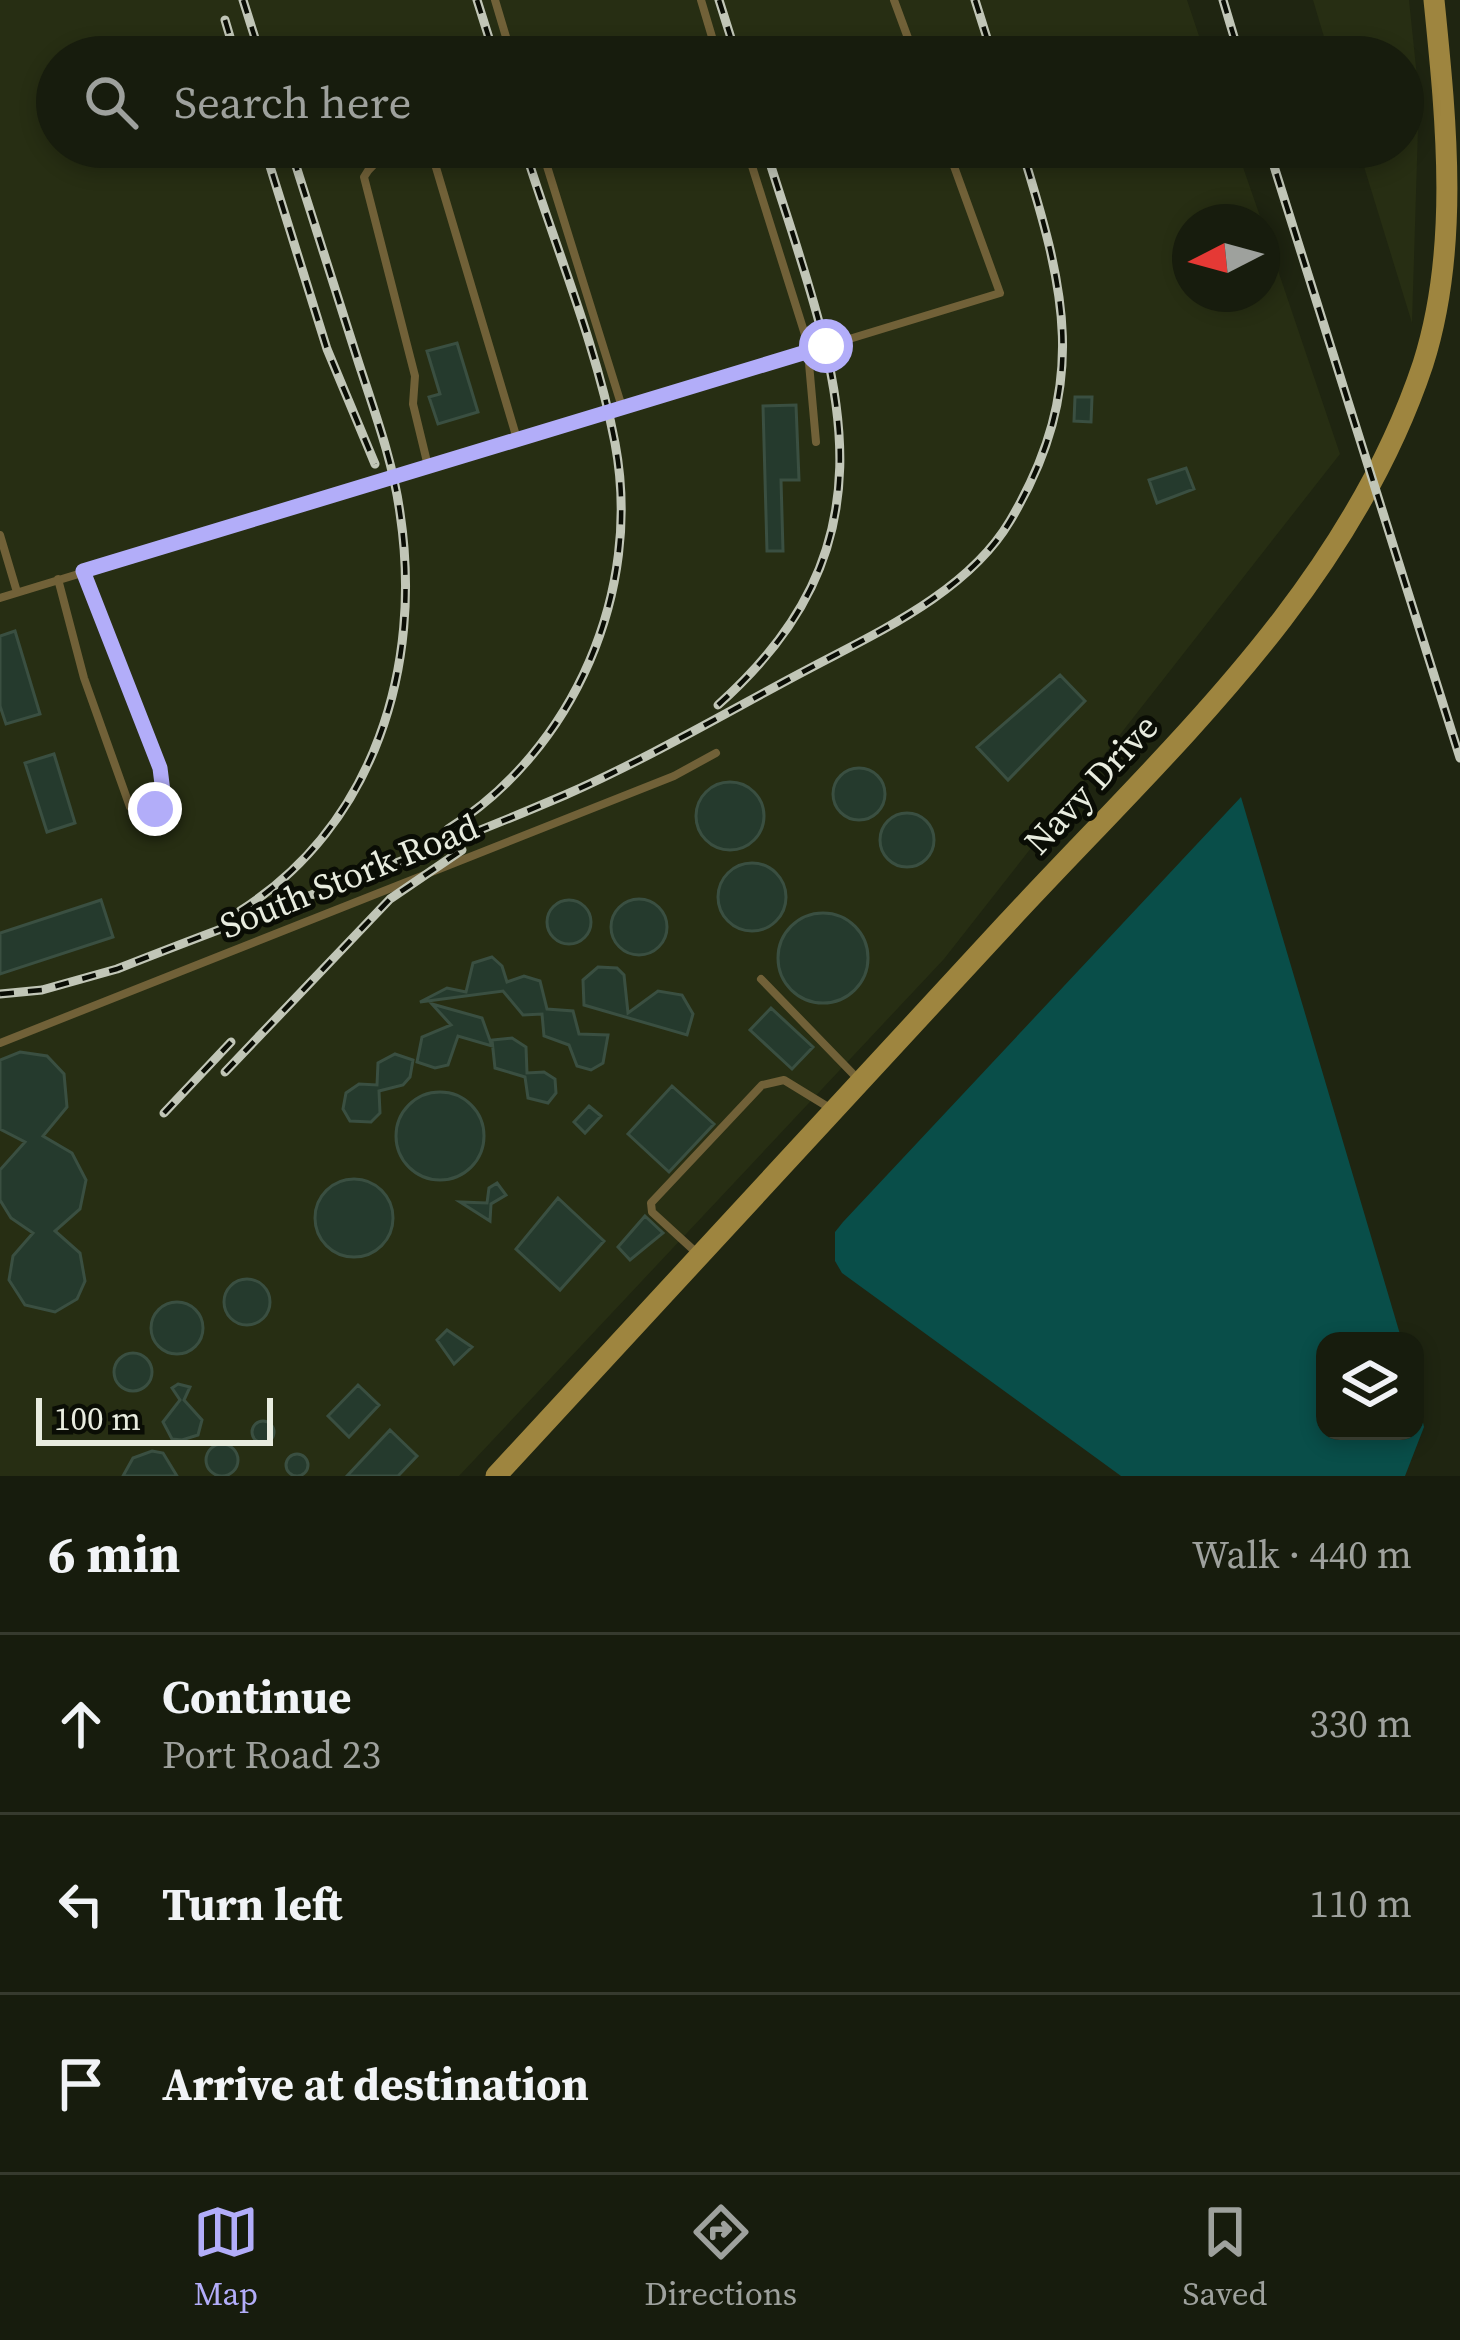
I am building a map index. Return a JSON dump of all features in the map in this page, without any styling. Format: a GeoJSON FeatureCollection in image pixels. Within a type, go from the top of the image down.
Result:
{"type":"FeatureCollection","features":[{"type":"Feature","properties":{"kind":"street","name":"Navy Drive"},"geometry":{"type":"LineString","coordinates":[[496,1476],[1280,626],[1376,482],[1424,363],[1439,288],[1446,138],[1434,0]]}},
{"type":"Feature","properties":{"kind":"lane"},"geometry":{"type":"LineString","coordinates":[[495,0],[506,36]]}},
{"type":"Feature","properties":{"kind":"lane"},"geometry":{"type":"LineString","coordinates":[[700,0],[711,36]]}},
{"type":"Feature","properties":{"kind":"lane"},"geometry":{"type":"LineString","coordinates":[[894,0],[907,36]]}},
{"type":"Feature","properties":{"kind":"lane"},"geometry":{"type":"LineString","coordinates":[[368,168],[364,177],[416,376],[413,404],[428,466]]}},
{"type":"Feature","properties":{"kind":"lane"},"geometry":{"type":"LineString","coordinates":[[436,168],[517,439]]}},
{"type":"Feature","properties":{"kind":"lane"},"geometry":{"type":"LineString","coordinates":[[548,168],[622,407]]}},
{"type":"Feature","properties":{"kind":"lane"},"geometry":{"type":"LineString","coordinates":[[753,168],[809,350],[816,442]]}},
{"type":"Feature","properties":{"kind":"lane"},"geometry":{"type":"LineString","coordinates":[[0,598],[1000,293],[955,168]]}},
{"type":"Feature","properties":{"kind":"lane"},"geometry":{"type":"LineString","coordinates":[[0,535],[17,592]]}},
{"type":"Feature","properties":{"kind":"lane"},"geometry":{"type":"LineString","coordinates":[[58,579],[84,677],[130,807],[139,813],[155,809],[164,800],[160,768],[83,571]]}},
{"type":"Feature","properties":{"kind":"lane","name":"South Stork Road"},"geometry":{"type":"LineString","coordinates":[[0,1043],[653,784],[716,753]]}},
{"type":"Feature","properties":{"kind":"lane"},"geometry":{"type":"LineString","coordinates":[[760,979],[862,1083]]}},
{"type":"Feature","properties":{"kind":"lane"},"geometry":{"type":"LineString","coordinates":[[700,1256],[652,1213],[651,1203],[762,1085],[784,1080],[835,1111]]}},
{"type":"Feature","properties":{"kind":"shaded area"},"geometry":{"type":"Polygon","coordinates":[[[0,0],[1187,0],[1199,36],[36,36],[36,168],[1243,168],[1256,204],[1172,204],[1172,312],[1280,312],[1280,276],[1340,454],[944,959],[459,1476],[0,1476],[0,0]]]}},
{"type":"Feature","properties":{"kind":"shaded area"},"geometry":{"type":"Polygon","coordinates":[[[1313,0],[1409,0],[1413,36],[1324,36],[1313,0]]]}},
{"type":"Feature","properties":{"kind":"shaded area"},"geometry":{"type":"Polygon","coordinates":[[[1364,168],[1417,168],[1412,323],[1364,168]]]}},
{"type":"Feature","properties":{"kind":"water"},"geometry":{"type":"Polygon","coordinates":[[[1241,797],[1399,1332],[1316,1332],[1316,1440],[1419,1440],[1405,1476],[1121,1476],[842,1273],[835,1261],[835,1232],[1241,797]]]}},
{"type":"Feature","properties":{"kind":"building"},"geometry":{"type":"Polygon","coordinates":[[[457,343],[478,412],[438,424],[429,397],[440,394],[427,351],[457,343]]]}},
{"type":"Feature","properties":{"kind":"building"},"geometry":{"type":"Polygon","coordinates":[[[1075,397],[1092,397],[1091,422],[1074,421],[1075,397]]]}},
{"type":"Feature","properties":{"kind":"building"},"geometry":{"type":"Polygon","coordinates":[[[796,405],[799,480],[781,480],[783,551],[767,551],[763,406],[796,405]]]}},
{"type":"Feature","properties":{"kind":"building"},"geometry":{"type":"Polygon","coordinates":[[[1186,468],[1194,489],[1157,503],[1149,480],[1186,468]]]}},
{"type":"Feature","properties":{"kind":"building"},"geometry":{"type":"Polygon","coordinates":[[[15,631],[40,714],[6,724],[0,706],[0,636],[15,631]]]}},
{"type":"Feature","properties":{"kind":"building"},"geometry":{"type":"Polygon","coordinates":[[[1060,675],[1085,701],[1008,780],[977,747],[1060,675]]]}},
{"type":"Feature","properties":{"kind":"building"},"geometry":{"type":"Polygon","coordinates":[[[54,754],[75,823],[47,832],[25,763],[54,754]]]}},
{"type":"Feature","properties":{"kind":"building"},"geometry":{"type":"Polygon","coordinates":[[[859,768],[878,775],[885,794],[878,813],[859,820],[840,813],[833,794],[840,775],[859,768]]]}},
{"type":"Feature","properties":{"kind":"building"},"geometry":{"type":"Polygon","coordinates":[[[730,782],[754,792],[764,816],[754,840],[730,850],[706,840],[696,816],[706,792],[730,782]]]}},
{"type":"Feature","properties":{"kind":"building"},"geometry":{"type":"Polygon","coordinates":[[[907,813],[926,821],[934,840],[926,859],[907,867],[888,859],[880,840],[888,821],[907,813]]]}},
{"type":"Feature","properties":{"kind":"building"},"geometry":{"type":"Polygon","coordinates":[[[752,863],[776,873],[786,897],[776,921],[752,931],[728,921],[718,897],[728,873],[752,863]]]}},
{"type":"Feature","properties":{"kind":"building"},"geometry":{"type":"Polygon","coordinates":[[[639,899],[659,907],[667,927],[659,947],[639,955],[619,947],[611,927],[619,907],[639,899]]]}},
{"type":"Feature","properties":{"kind":"building"},"geometry":{"type":"Polygon","coordinates":[[[101,900],[113,937],[0,974],[0,933],[101,900]]]}},
{"type":"Feature","properties":{"kind":"building"},"geometry":{"type":"Polygon","coordinates":[[[569,900],[585,906],[591,922],[585,938],[569,944],[553,938],[547,922],[553,906],[569,900]]]}},
{"type":"Feature","properties":{"kind":"building"},"geometry":{"type":"Polygon","coordinates":[[[823,913],[840,916],[855,926],[865,941],[865,975],[855,990],[840,1000],[823,1003],[806,1000],[791,990],[781,975],[778,958],[781,941],[791,926],[806,916],[823,913]]]}},
{"type":"Feature","properties":{"kind":"building"},"geometry":{"type":"Polygon","coordinates":[[[492,957],[502,966],[507,982],[524,976],[540,981],[547,1009],[573,1011],[579,1034],[608,1035],[603,1063],[591,1070],[577,1066],[569,1045],[544,1036],[542,1014],[523,1015],[503,991],[420,1002],[447,988],[466,992],[473,963],[492,957]]]}},
{"type":"Feature","properties":{"kind":"building"},"geometry":{"type":"Polygon","coordinates":[[[598,967],[617,968],[624,975],[628,1013],[658,991],[682,995],[693,1014],[687,1035],[584,1005],[583,980],[598,967]]]}},
{"type":"Feature","properties":{"kind":"building"},"geometry":{"type":"Polygon","coordinates":[[[432,1004],[482,1018],[492,1046],[458,1036],[448,1065],[435,1068],[417,1062],[422,1037],[451,1025],[432,1004]]]}},
{"type":"Feature","properties":{"kind":"building"},"geometry":{"type":"Polygon","coordinates":[[[771,1008],[813,1047],[792,1069],[750,1030],[771,1008]]]}},
{"type":"Feature","properties":{"kind":"building"},"geometry":{"type":"Polygon","coordinates":[[[512,1038],[526,1047],[527,1073],[544,1072],[555,1079],[556,1093],[548,1103],[528,1098],[525,1077],[495,1068],[492,1040],[512,1038]]]}},
{"type":"Feature","properties":{"kind":"building"},"geometry":{"type":"Polygon","coordinates":[[[20,1052],[47,1056],[64,1074],[67,1107],[43,1136],[72,1153],[86,1180],[80,1209],[55,1231],[80,1253],[85,1281],[77,1299],[55,1312],[25,1305],[9,1280],[13,1256],[33,1233],[11,1218],[0,1200],[0,1170],[25,1142],[0,1129],[0,1060],[20,1052]]]}},
{"type":"Feature","properties":{"kind":"building"},"geometry":{"type":"Polygon","coordinates":[[[395,1054],[413,1060],[410,1077],[403,1085],[379,1091],[380,1113],[371,1122],[350,1121],[343,1109],[346,1093],[359,1084],[377,1085],[378,1063],[395,1054]]]}},
{"type":"Feature","properties":{"kind":"building"},"geometry":{"type":"Polygon","coordinates":[[[672,1086],[714,1124],[669,1172],[628,1134],[672,1086]]]}},
{"type":"Feature","properties":{"kind":"building"},"geometry":{"type":"Polygon","coordinates":[[[440,1092],[471,1105],[484,1136],[471,1167],[440,1180],[409,1167],[396,1136],[409,1105],[440,1092]]]}},
{"type":"Feature","properties":{"kind":"building"},"geometry":{"type":"Polygon","coordinates":[[[589,1106],[601,1116],[585,1133],[574,1122],[589,1106]]]}},
{"type":"Feature","properties":{"kind":"building"},"geometry":{"type":"Polygon","coordinates":[[[354,1179],[382,1190],[393,1218],[382,1246],[354,1257],[326,1246],[315,1218],[326,1190],[354,1179]]]}},
{"type":"Feature","properties":{"kind":"building"},"geometry":{"type":"Polygon","coordinates":[[[497,1183],[506,1195],[491,1204],[490,1221],[460,1202],[487,1203],[489,1188],[497,1183]]]}},
{"type":"Feature","properties":{"kind":"building"},"geometry":{"type":"Polygon","coordinates":[[[558,1198],[604,1241],[560,1290],[516,1249],[558,1198]]]}},
{"type":"Feature","properties":{"kind":"building"},"geometry":{"type":"Polygon","coordinates":[[[645,1216],[663,1233],[630,1260],[618,1247],[645,1216]]]}},
{"type":"Feature","properties":{"kind":"building"},"geometry":{"type":"Polygon","coordinates":[[[247,1279],[263,1286],[270,1302],[263,1318],[247,1325],[231,1318],[224,1302],[231,1286],[247,1279]]]}},
{"type":"Feature","properties":{"kind":"building"},"geometry":{"type":"Polygon","coordinates":[[[177,1302],[195,1310],[203,1328],[195,1346],[177,1354],[159,1346],[151,1328],[159,1310],[177,1302]]]}},
{"type":"Feature","properties":{"kind":"building"},"geometry":{"type":"Polygon","coordinates":[[[447,1330],[472,1347],[454,1364],[437,1340],[447,1330]]]}},
{"type":"Feature","properties":{"kind":"building"},"geometry":{"type":"Polygon","coordinates":[[[133,1353],[147,1358],[152,1372],[147,1386],[133,1391],[119,1386],[114,1372],[119,1358],[133,1353]]]}},
{"type":"Feature","properties":{"kind":"building"},"geometry":{"type":"Polygon","coordinates":[[[178,1384],[190,1387],[184,1400],[202,1420],[198,1435],[182,1440],[172,1439],[163,1422],[180,1400],[172,1388],[178,1384]]]}},
{"type":"Feature","properties":{"kind":"building"},"geometry":{"type":"Polygon","coordinates":[[[358,1385],[379,1405],[349,1437],[328,1416],[358,1385]]]}},
{"type":"Feature","properties":{"kind":"building"},"geometry":{"type":"Polygon","coordinates":[[[263,1421],[274,1432],[263,1443],[252,1432],[263,1421]]]}},
{"type":"Feature","properties":{"kind":"building"},"geometry":{"type":"Polygon","coordinates":[[[390,1430],[417,1456],[398,1476],[347,1476],[390,1430]]]}},
{"type":"Feature","properties":{"kind":"building"},"geometry":{"type":"Polygon","coordinates":[[[222,1444],[233,1449],[238,1460],[233,1471],[222,1476],[211,1471],[206,1460],[211,1449],[222,1444]]]}},
{"type":"Feature","properties":{"kind":"building"},"geometry":{"type":"Polygon","coordinates":[[[152,1451],[163,1453],[177,1476],[123,1476],[133,1458],[152,1451]]]}},
{"type":"Feature","properties":{"kind":"building"},"geometry":{"type":"Polygon","coordinates":[[[297,1454],[308,1465],[297,1476],[286,1465],[297,1454]]]}},
{"type":"Feature","properties":{"kind":"railway"},"geometry":{"type":"LineString","coordinates":[[243,0],[254,36]]}},
{"type":"Feature","properties":{"kind":"railway"},"geometry":{"type":"LineString","coordinates":[[477,0],[488,36]]}},
{"type":"Feature","properties":{"kind":"railway"},"geometry":{"type":"LineString","coordinates":[[719,0],[730,36]]}},
{"type":"Feature","properties":{"kind":"railway"},"geometry":{"type":"LineString","coordinates":[[975,0],[986,36]]}},
{"type":"Feature","properties":{"kind":"railway"},"geometry":{"type":"LineString","coordinates":[[1223,0],[1234,36]]}},
{"type":"Feature","properties":{"kind":"railway"},"geometry":{"type":"LineString","coordinates":[[225,20],[230,36]]}},
{"type":"Feature","properties":{"kind":"railway"},"geometry":{"type":"LineString","coordinates":[[271,168],[327,349],[375,464]]}},
{"type":"Feature","properties":{"kind":"railway"},"geometry":{"type":"LineString","coordinates":[[240,911],[287,875],[325,834],[356,788],[379,737],[404,628],[405,571],[393,475],[297,168]]}},
{"type":"Feature","properties":{"kind":"railway"},"geometry":{"type":"LineString","coordinates":[[448,829],[493,796],[564,711],[608,609],[618,555],[621,499],[607,406],[531,168]]}},
{"type":"Feature","properties":{"kind":"railway"},"geometry":{"type":"LineString","coordinates":[[718,705],[779,640],[817,574],[836,508],[839,440],[830,370],[772,168]]}},
{"type":"Feature","properties":{"kind":"railway"},"geometry":{"type":"LineString","coordinates":[[0,994],[42,990],[117,969],[565,795],[886,628],[943,592],[969,571],[1010,521],[1036,471],[1061,380],[1058,292],[1027,168]]}},
{"type":"Feature","properties":{"kind":"railway"},"geometry":{"type":"LineString","coordinates":[[1275,168],[1460,758]]}},
{"type":"Feature","properties":{"kind":"railway"},"geometry":{"type":"LineString","coordinates":[[225,1072],[390,899],[462,850]]}},
{"type":"Feature","properties":{"kind":"railway"},"geometry":{"type":"LineString","coordinates":[[164,1113],[231,1042]]}},
{"type":"Feature","properties":{"kind":"route"},"geometry":{"type":"LineString","coordinates":[[155,809],[164,800],[160,768],[83,571],[826,346]]}}]}
